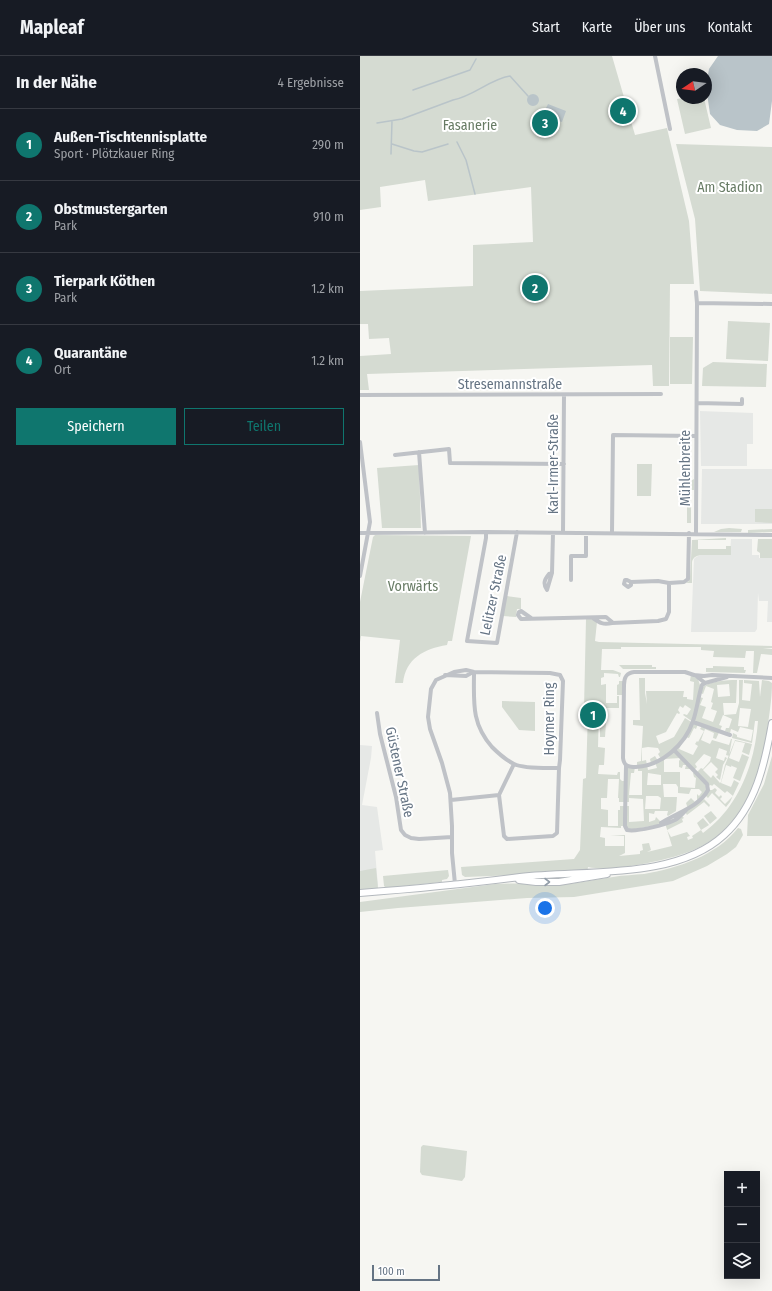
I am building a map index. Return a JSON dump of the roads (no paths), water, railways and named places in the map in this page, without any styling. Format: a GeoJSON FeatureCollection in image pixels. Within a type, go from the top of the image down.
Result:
{"type":"FeatureCollection","features":[{"type":"Feature","properties":{"kind":"main road"},"geometry":{"type":"LineString","coordinates":[[361,893],[520,877],[632,870],[668,863],[696,853],[717,841],[731,828],[746,808],[757,785],[767,750],[772,723]]}},
{"type":"Feature","properties":{"kind":"street"},"geometry":{"type":"LineString","coordinates":[[655,56],[670,129]]}},
{"type":"Feature","properties":{"kind":"street","name":"Mühlenbreite"},"geometry":{"type":"LineString","coordinates":[[696,292],[696,534]]}},
{"type":"Feature","properties":{"kind":"street"},"geometry":{"type":"LineString","coordinates":[[697,304],[772,304]]}},
{"type":"Feature","properties":{"kind":"street","name":"Stresemannstraße"},"geometry":{"type":"LineString","coordinates":[[360,395],[661,394]]}},
{"type":"Feature","properties":{"kind":"street","name":"Karl-Irmer-Straße"},"geometry":{"type":"LineString","coordinates":[[563,533],[564,395]]}},
{"type":"Feature","properties":{"kind":"street"},"geometry":{"type":"LineString","coordinates":[[697,403],[742,404],[742,399]]}},
{"type":"Feature","properties":{"kind":"street"},"geometry":{"type":"LineString","coordinates":[[612,533],[613,435],[696,436]]}},
{"type":"Feature","properties":{"kind":"street"},"geometry":{"type":"LineString","coordinates":[[360,442],[370,516],[369,532],[360,576]]}},
{"type":"Feature","properties":{"kind":"street"},"geometry":{"type":"LineString","coordinates":[[395,455],[449,449],[450,463],[564,464]]}},
{"type":"Feature","properties":{"kind":"street"},"geometry":{"type":"LineString","coordinates":[[419,452],[425,533]]}},
{"type":"Feature","properties":{"kind":"street","name":"Lelitzer Straße"},"geometry":{"type":"LineString","coordinates":[[486,532],[466,641],[497,643],[517,532]]}},
{"type":"Feature","properties":{"kind":"street"},"geometry":{"type":"LineString","coordinates":[[360,533],[517,532],[772,535]]}},
{"type":"Feature","properties":{"kind":"street"},"geometry":{"type":"LineString","coordinates":[[552,573],[553,533]]}},
{"type":"Feature","properties":{"kind":"street"},"geometry":{"type":"LineString","coordinates":[[631,582],[658,581],[669,583],[684,582],[688,579],[689,533]]}},
{"type":"Feature","properties":{"kind":"street"},"geometry":{"type":"LineString","coordinates":[[571,580],[571,556],[586,556],[586,534]]}},
{"type":"Feature","properties":{"kind":"street"},"geometry":{"type":"LineString","coordinates":[[531,618],[606,617],[612,623],[658,621],[666,619],[669,612],[669,583]]}},
{"type":"Feature","properties":{"kind":"street"},"geometry":{"type":"LineString","coordinates":[[454,884],[451,800],[447,778],[430,729],[428,718],[431,689],[436,680],[446,675],[466,676],[474,672]]}},
{"type":"Feature","properties":{"kind":"street","name":"Hoymer Ring"},"geometry":{"type":"LineString","coordinates":[[474,672],[550,673],[560,675],[563,682],[560,768],[514,764],[498,752],[480,731],[474,709],[474,672]]}},
{"type":"Feature","properties":{"kind":"street"},"geometry":{"type":"LineString","coordinates":[[674,750],[707,784],[709,788],[708,792],[687,809],[669,817],[658,825],[634,830],[625,828],[626,766],[622,758],[624,685],[626,675],[630,672],[685,672],[704,676],[712,675],[727,677],[772,678]]}},
{"type":"Feature","properties":{"kind":"street"},"geometry":{"type":"LineString","coordinates":[[694,675],[703,682],[727,677]]}},
{"type":"Feature","properties":{"kind":"street"},"geometry":{"type":"LineString","coordinates":[[694,675],[699,681],[701,689]]}},
{"type":"Feature","properties":{"kind":"street"},"geometry":{"type":"LineString","coordinates":[[626,766],[639,766],[656,762],[674,750],[693,722],[704,676]]}},
{"type":"Feature","properties":{"kind":"street","name":"Güstener Straße"},"geometry":{"type":"LineString","coordinates":[[377,714],[380,734],[396,797],[401,830],[405,835],[418,839],[452,837]]}},
{"type":"Feature","properties":{"kind":"street"},"geometry":{"type":"LineString","coordinates":[[693,722],[730,735]]}},
{"type":"Feature","properties":{"kind":"street"},"geometry":{"type":"LineString","coordinates":[[514,764],[499,795],[504,836],[505,838],[510,839],[553,836],[557,833],[560,768]]}},
{"type":"Feature","properties":{"kind":"street"},"geometry":{"type":"LineString","coordinates":[[451,800],[499,795]]}},
{"type":"Feature","properties":{"kind":"waterway"},"geometry":{"type":"LineString","coordinates":[[413,90],[470,70],[476,59]]}},
{"type":"Feature","properties":{"kind":"waterway"},"geometry":{"type":"LineString","coordinates":[[377,123],[402,119],[461,98],[496,80],[510,76],[528,96]]}},
{"type":"Feature","properties":{"kind":"waterway"},"geometry":{"type":"LineString","coordinates":[[391,154],[392,121]]}},
{"type":"Feature","properties":{"kind":"waterway"},"geometry":{"type":"LineString","coordinates":[[457,142],[466,160],[475,194]]}},
{"type":"Feature","properties":{"kind":"waterway"},"geometry":{"type":"LineString","coordinates":[[392,144],[422,152],[448,144]]}},
{"type":"Feature","properties":{"kind":"place","name":"Quarantäne"},"geometry":{"type":"Point","coordinates":[623,111]}},
{"type":"Feature","properties":{"kind":"place","name":"Tierpark Köthen"},"geometry":{"type":"Point","coordinates":[545,123]}},
{"type":"Feature","properties":{"kind":"place","name":"Obstmustergarten"},"geometry":{"type":"Point","coordinates":[535,288]}},
{"type":"Feature","properties":{"kind":"place","name":"Außen-Tischtennisplatte"},"geometry":{"type":"Point","coordinates":[593,715]}},
{"type":"Feature","properties":{"kind":"park label","name":"Fasanerie"},"geometry":{"type":"Point","coordinates":[470,125]}},
{"type":"Feature","properties":{"kind":"park label","name":"Am Stadion"},"geometry":{"type":"Point","coordinates":[730,187]}},
{"type":"Feature","properties":{"kind":"park label","name":"Vorwärts"},"geometry":{"type":"Point","coordinates":[413,586]}}]}
